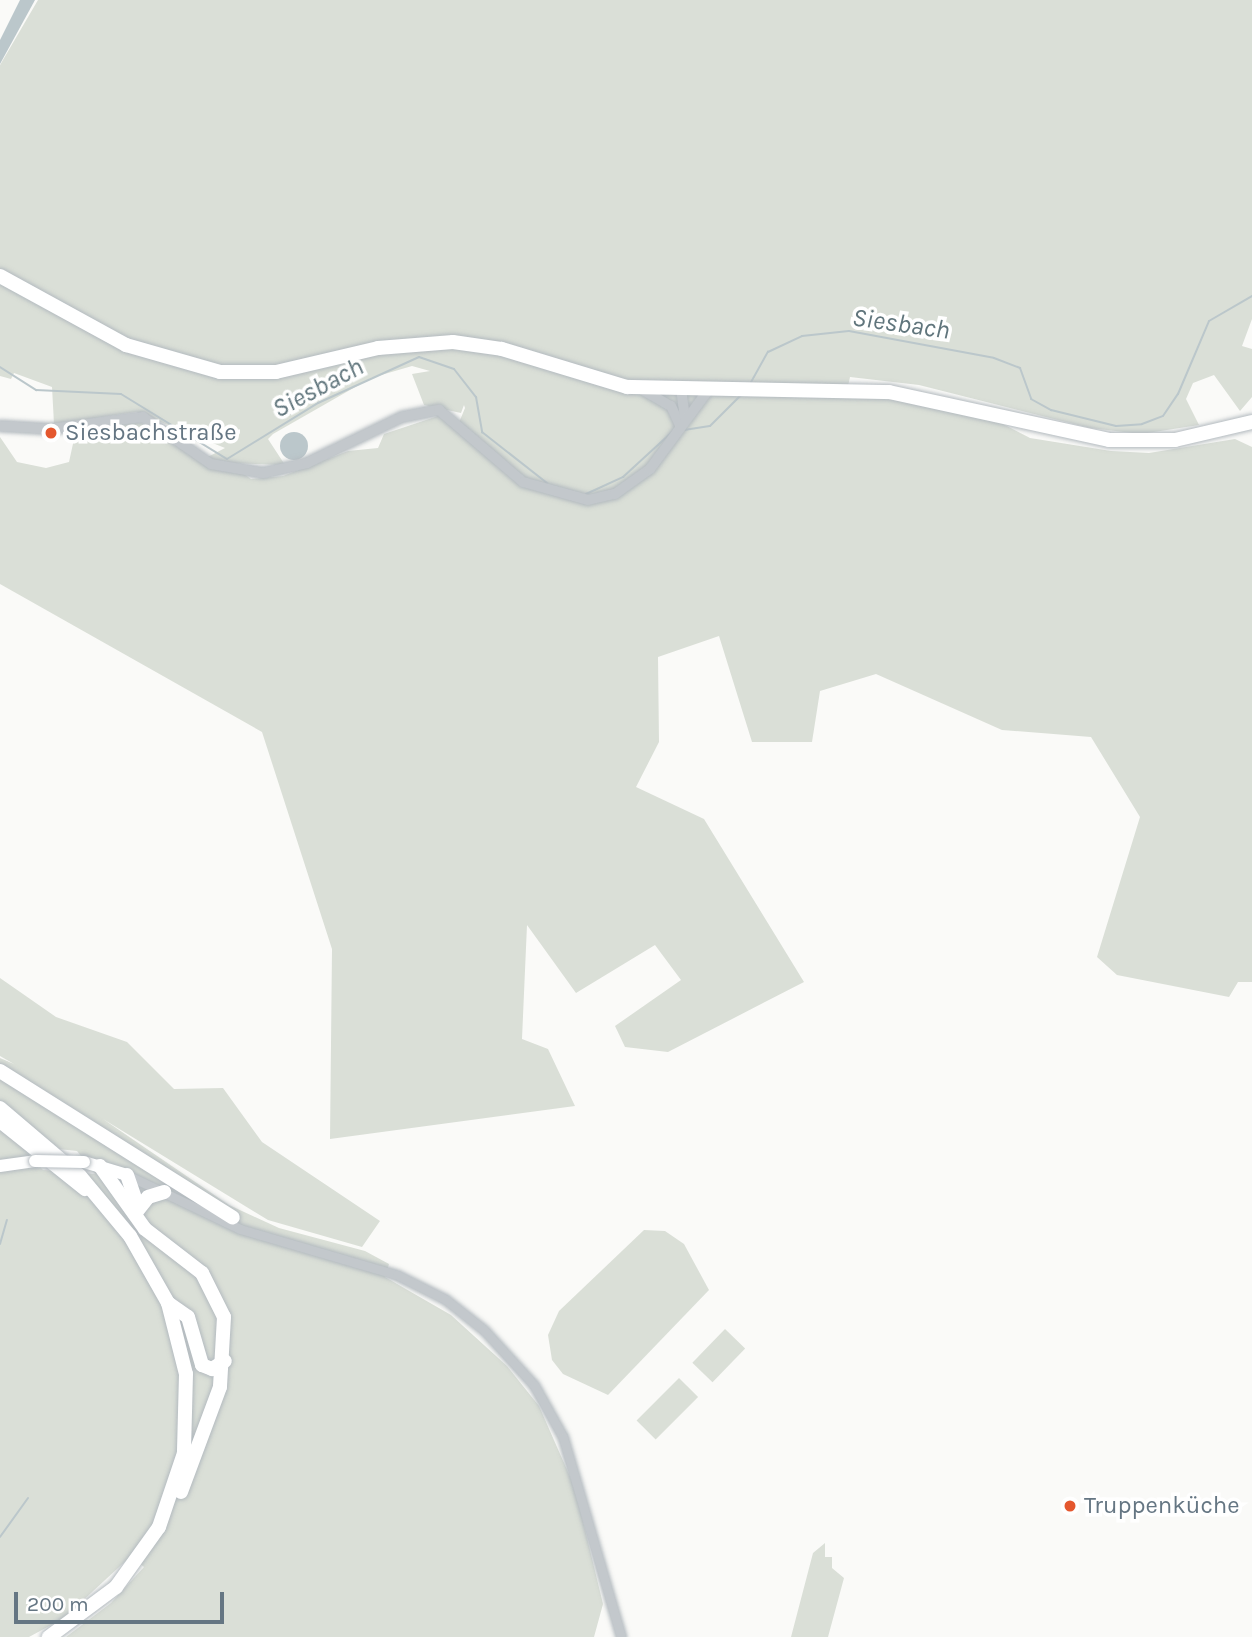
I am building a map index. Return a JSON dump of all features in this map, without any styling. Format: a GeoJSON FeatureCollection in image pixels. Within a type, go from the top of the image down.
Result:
{"type":"FeatureCollection","features":[{"type":"Feature","properties":{"kind":"main road"},"geometry":{"type":"LineString","coordinates":[[0,276],[117,341],[202,370],[276,372],[378,348],[453,342],[641,389],[889,392],[1061,433],[1129,442],[1205,436],[1252,422]]}},
{"type":"Feature","properties":{"kind":"main road"},"geometry":{"type":"LineString","coordinates":[[0,1071],[233,1217]]}},
{"type":"Feature","properties":{"kind":"main road"},"geometry":{"type":"LineString","coordinates":[[0,1108],[96,1194],[167,1303],[183,1354],[188,1413],[180,1472],[159,1527]]}},
{"type":"Feature","properties":{"kind":"main road"},"geometry":{"type":"LineString","coordinates":[[0,1121],[66,1177],[96,1194]]}},
{"type":"Feature","properties":{"kind":"main road"},"geometry":{"type":"LineString","coordinates":[[0,1166],[35,1161],[84,1162],[127,1175],[138,1214]]}},
{"type":"Feature","properties":{"kind":"main road"},"geometry":{"type":"LineString","coordinates":[[49,1637],[94,1608],[138,1561],[196,1460],[225,1361],[226,1326],[213,1289],[138,1214],[100,1166]]}},
{"type":"Feature","properties":{"kind":"main road"},"geometry":{"type":"LineString","coordinates":[[138,1214],[163,1192]]}},
{"type":"Feature","properties":{"kind":"main road"},"geometry":{"type":"LineString","coordinates":[[167,1303],[188,1317],[202,1365],[212,1369],[225,1361]]}},
{"type":"Feature","properties":{"kind":"street"},"geometry":{"type":"LineString","coordinates":[[681,418],[710,388]]}},
{"type":"Feature","properties":{"kind":"street"},"geometry":{"type":"LineString","coordinates":[[641,389],[681,418]]}},
{"type":"Feature","properties":{"kind":"street"},"geometry":{"type":"LineString","coordinates":[[0,426],[68,426],[143,417],[211,464],[263,473],[307,463],[412,413],[439,410],[523,482],[588,500],[637,481],[669,450],[681,418],[681,389]]}},
{"type":"Feature","properties":{"kind":"street"},"geometry":{"type":"LineString","coordinates":[[127,1175],[264,1236],[409,1280],[454,1306],[504,1349],[543,1399],[571,1455],[621,1637]]}},
{"type":"Feature","properties":{"kind":"street"},"geometry":{"type":"LineString","coordinates":[[233,1217],[264,1236]]}},
{"type":"Feature","properties":{"kind":"shaded area"},"geometry":{"type":"Polygon","coordinates":[[[20,0],[35,0],[0,64],[0,40],[20,0]]]}},
{"type":"Feature","properties":{"kind":"shaded area"},"geometry":{"type":"Polygon","coordinates":[[[38,0],[1252,0],[1252,319],[1242,346],[1252,349],[1252,397],[1240,411],[1214,375],[1193,383],[1186,399],[1199,425],[1141,434],[1090,428],[919,385],[850,377],[846,395],[900,399],[995,420],[1030,438],[1111,451],[1149,453],[1235,439],[1252,447],[1252,982],[1238,982],[1229,997],[1117,975],[1097,957],[1140,817],[1091,737],[1002,730],[876,674],[820,691],[812,742],[752,742],[719,636],[658,657],[659,742],[636,787],[704,819],[804,982],[668,1052],[625,1047],[615,1026],[681,980],[655,945],[576,993],[527,925],[522,1039],[548,1049],[575,1106],[330,1139],[332,949],[262,732],[0,584],[0,437],[17,462],[46,468],[69,462],[76,430],[120,418],[153,426],[202,460],[225,448],[136,412],[54,424],[52,387],[14,373],[11,379],[0,376],[0,65],[38,0]],[[412,366],[371,378],[273,434],[268,439],[285,465],[228,463],[251,479],[283,476],[348,451],[378,448],[384,434],[438,416],[456,430],[464,405],[461,413],[424,405],[412,374],[430,371],[412,366]]]}},
{"type":"Feature","properties":{"kind":"shaded area"},"geometry":{"type":"Polygon","coordinates":[[[294,432],[304,436],[308,446],[304,456],[294,460],[284,456],[280,446],[284,436],[294,432]]]}},
{"type":"Feature","properties":{"kind":"shaded area"},"geometry":{"type":"Polygon","coordinates":[[[0,978],[56,1017],[127,1042],[174,1089],[223,1088],[262,1142],[380,1221],[362,1247],[268,1220],[103,1119],[229,1205],[279,1228],[365,1251],[389,1264],[385,1277],[451,1315],[507,1366],[539,1406],[575,1488],[603,1604],[594,1637],[66,1637],[111,1603],[144,1567],[131,1556],[64,1618],[29,1637],[0,1637],[0,1058],[14,1064],[0,1056],[0,978]],[[58,1149],[27,1152],[43,1170],[95,1174],[77,1151],[58,1149]]]}},
{"type":"Feature","properties":{"kind":"shaded area"},"geometry":{"type":"Polygon","coordinates":[[[644,1230],[665,1231],[684,1244],[709,1290],[608,1395],[563,1374],[552,1360],[548,1335],[559,1311],[644,1230]]]}},
{"type":"Feature","properties":{"kind":"shaded area"},"geometry":{"type":"Polygon","coordinates":[[[725,1329],[745,1348],[712,1382],[692,1363],[725,1329]]]}},
{"type":"Feature","properties":{"kind":"shaded area"},"geometry":{"type":"Polygon","coordinates":[[[679,1378],[698,1397],[656,1440],[637,1420],[679,1378]]]}},
{"type":"Feature","properties":{"kind":"shaded area"},"geometry":{"type":"Polygon","coordinates":[[[825,1543],[825,1557],[832,1557],[832,1568],[844,1578],[828,1637],[791,1637],[813,1553],[825,1543]]]}},
{"type":"Feature","properties":{"kind":"waterway","name":"Siesbach"},"geometry":{"type":"LineString","coordinates":[[750,384],[768,352],[802,336],[849,331],[994,358],[1020,368],[1031,399],[1051,410],[1116,426],[1142,424],[1163,416],[1178,394],[1209,321],[1252,296]]}},
{"type":"Feature","properties":{"kind":"waterway","name":"Siesbach"},"geometry":{"type":"LineString","coordinates":[[0,367],[36,390],[121,394],[227,459],[318,403],[419,357],[454,369],[476,397],[482,432],[547,483]]}},
{"type":"Feature","properties":{"kind":"waterway","name":"Siesbach"},"geometry":{"type":"LineString","coordinates":[[684,430],[710,426],[742,394]]}},
{"type":"Feature","properties":{"kind":"waterway","name":"Siesbach"},"geometry":{"type":"LineString","coordinates":[[586,494],[623,477],[672,432]]}},
{"type":"Feature","properties":{"kind":"waterway"},"geometry":{"type":"LineString","coordinates":[[0,1244],[7,1220]]}},
{"type":"Feature","properties":{"kind":"waterway"},"geometry":{"type":"LineString","coordinates":[[0,1537],[28,1498]]}},
{"type":"Feature","properties":{"kind":"place","name":"Siesbachstraße"},"geometry":{"type":"Point","coordinates":[51,433]}},
{"type":"Feature","properties":{"kind":"place","name":"Truppenküche"},"geometry":{"type":"Point","coordinates":[1070,1506]}}]}
